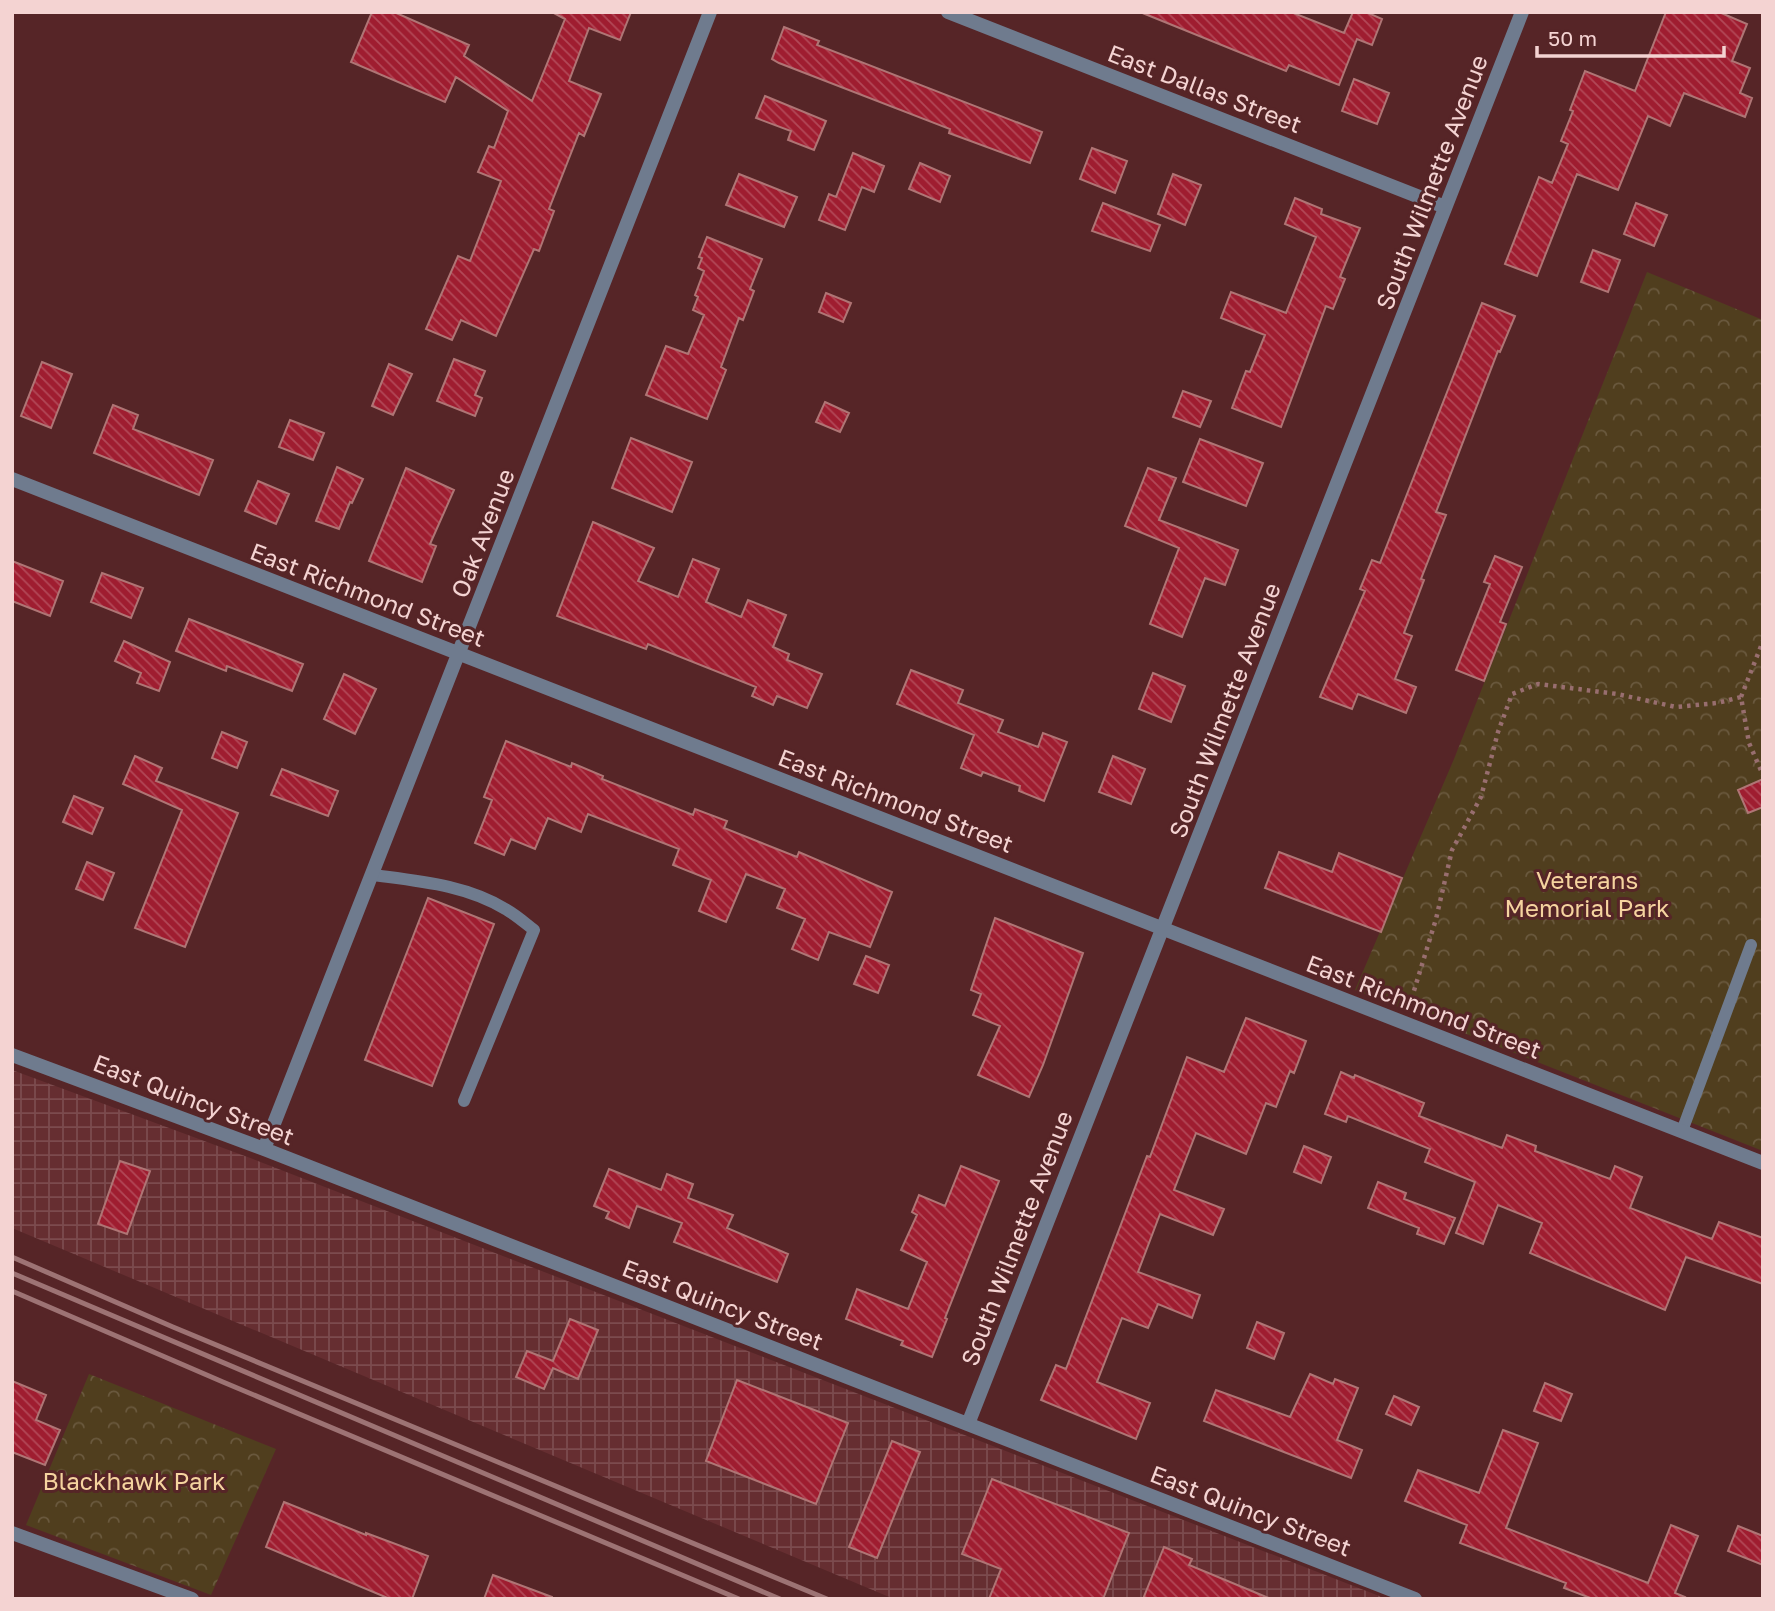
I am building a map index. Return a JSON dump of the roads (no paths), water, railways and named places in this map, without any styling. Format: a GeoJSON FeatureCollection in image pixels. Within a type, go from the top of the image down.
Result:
{"type":"FeatureCollection","features":[{"type":"Feature","properties":{"kind":"street","name":"Oak Avenue"},"geometry":{"type":"LineString","coordinates":[[264,1149],[710,12]]}},
{"type":"Feature","properties":{"kind":"street","name":"East Dallas Street"},"geometry":{"type":"LineString","coordinates":[[948,12],[1445,206]]}},
{"type":"Feature","properties":{"kind":"street","name":"South Wilmette Avenue"},"geometry":{"type":"LineString","coordinates":[[968,1424],[1521,12]]}},
{"type":"Feature","properties":{"kind":"street","name":"East Richmond Street"},"geometry":{"type":"LineString","coordinates":[[12,479],[1763,1163]]}},
{"type":"Feature","properties":{"kind":"street","name":"East Quincy Street"},"geometry":{"type":"LineString","coordinates":[[12,1055],[264,1149],[1415,1599]]}},
{"type":"Feature","properties":{"kind":"street"},"geometry":{"type":"LineString","coordinates":[[12,1533],[192,1599]]}},
{"type":"Feature","properties":{"kind":"lane"},"geometry":{"type":"LineString","coordinates":[[373,875],[435,883],[470,892],[506,909],[534,930],[464,1101]]}},
{"type":"Feature","properties":{"kind":"lane"},"geometry":{"type":"LineString","coordinates":[[1682,1132],[1751,945]]}},
{"type":"Feature","properties":{"kind":"railway"},"geometry":{"type":"LineString","coordinates":[[12,1257],[173,1327],[827,1599]]}},
{"type":"Feature","properties":{"kind":"railway"},"geometry":{"type":"LineString","coordinates":[[12,1273],[780,1599]]}},
{"type":"Feature","properties":{"kind":"railway"},"geometry":{"type":"LineString","coordinates":[[12,1291],[739,1599]]}},
{"type":"Feature","properties":{"kind":"park label","name":"Veterans Memorial Park"},"geometry":{"type":"Point","coordinates":[1587,893]}},
{"type":"Feature","properties":{"kind":"park label","name":"Blackhawk Park"},"geometry":{"type":"Point","coordinates":[134,1480]}}]}
